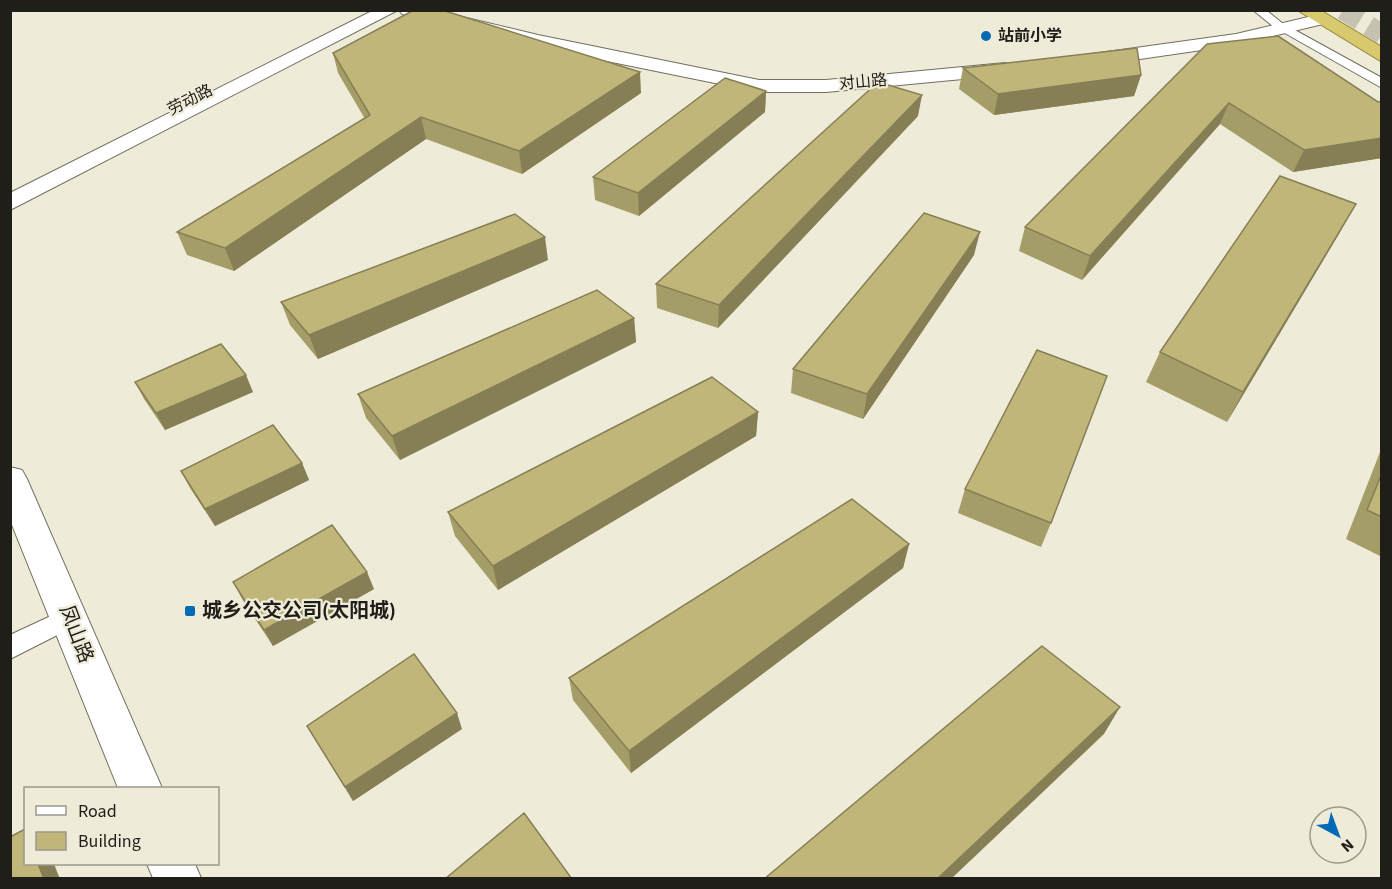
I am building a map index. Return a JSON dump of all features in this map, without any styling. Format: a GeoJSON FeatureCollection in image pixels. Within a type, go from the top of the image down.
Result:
{"type":"FeatureCollection","features":[{"type":"Feature","properties":{"kind":"highway"},"geometry":{"type":"LineString","coordinates":[[1313,15],[1382,56]]}},
{"type":"Feature","properties":{"kind":"main road","name":"劳动路"},"geometry":{"type":"LineString","coordinates":[[10,190],[371,10]]}},
{"type":"Feature","properties":{"kind":"main road"},"geometry":{"type":"LineString","coordinates":[[10,203],[389,10]]}},
{"type":"Feature","properties":{"kind":"main road","name":"对山路"},"geometry":{"type":"LineString","coordinates":[[408,10],[538,41],[759,86],[826,86],[1024,67]]}},
{"type":"Feature","properties":{"kind":"main road"},"geometry":{"type":"LineString","coordinates":[[1072,62],[1167,51],[1286,30],[1313,15]]}},
{"type":"Feature","properties":{"kind":"main road","name":"凤山路"},"geometry":{"type":"LineString","coordinates":[[10,479],[55,578],[68,618],[139,787]]}},
{"type":"Feature","properties":{"kind":"main road"},"geometry":{"type":"LineString","coordinates":[[171,865],[177,879]]}},
{"type":"Feature","properties":{"kind":"lane"},"geometry":{"type":"LineString","coordinates":[[1258,10],[1286,30],[1382,84]]}},
{"type":"Feature","properties":{"kind":"lane"},"geometry":{"type":"LineString","coordinates":[[10,648],[68,618]]}},
{"type":"Feature","properties":{"kind":"building"},"geometry":{"type":"Polygon","coordinates":[[[414,10],[442,10],[640,72],[519,151],[421,117],[225,248],[177,232],[370,115],[333,53],[414,10]]]}},
{"type":"Feature","properties":{"kind":"building"},"geometry":{"type":"Polygon","coordinates":[[[1278,36],[1378,102],[1382,101],[1382,138],[1304,150],[1229,103],[1090,256],[1025,227],[1207,44],[1278,36]]]}},
{"type":"Feature","properties":{"kind":"building"},"geometry":{"type":"Polygon","coordinates":[[[1137,48],[1141,75],[998,94],[963,68],[1137,48]]]}},
{"type":"Feature","properties":{"kind":"building"},"geometry":{"type":"Polygon","coordinates":[[[725,78],[766,91],[638,193],[593,177],[725,78]]]}},
{"type":"Feature","properties":{"kind":"building"},"geometry":{"type":"Polygon","coordinates":[[[878,82],[922,95],[719,305],[656,284],[878,82]]]}},
{"type":"Feature","properties":{"kind":"building"},"geometry":{"type":"Polygon","coordinates":[[[1280,176],[1356,204],[1243,392],[1160,352],[1280,176]]]}},
{"type":"Feature","properties":{"kind":"building"},"geometry":{"type":"Polygon","coordinates":[[[924,213],[980,232],[867,394],[793,369],[924,213]]]}},
{"type":"Feature","properties":{"kind":"building"},"geometry":{"type":"Polygon","coordinates":[[[515,214],[545,237],[309,335],[281,302],[515,214]]]}},
{"type":"Feature","properties":{"kind":"building"},"geometry":{"type":"Polygon","coordinates":[[[597,290],[634,318],[392,436],[358,394],[597,290]]]}},
{"type":"Feature","properties":{"kind":"building"},"geometry":{"type":"Polygon","coordinates":[[[221,344],[246,375],[156,413],[135,382],[221,344]]]}},
{"type":"Feature","properties":{"kind":"building"},"geometry":{"type":"Polygon","coordinates":[[[1037,350],[1107,376],[1051,523],[965,489],[1037,350]]]}},
{"type":"Feature","properties":{"kind":"building"},"geometry":{"type":"Polygon","coordinates":[[[712,377],[758,412],[493,566],[448,512],[712,377]]]}},
{"type":"Feature","properties":{"kind":"building"},"geometry":{"type":"Polygon","coordinates":[[[273,425],[302,463],[205,509],[181,471],[273,425]]]}},
{"type":"Feature","properties":{"kind":"building"},"geometry":{"type":"Polygon","coordinates":[[[1382,473],[1382,517],[1367,510],[1382,473]]]}},
{"type":"Feature","properties":{"kind":"building"},"geometry":{"type":"Polygon","coordinates":[[[852,499],[909,544],[629,751],[569,678],[852,499]]]}},
{"type":"Feature","properties":{"kind":"building"},"geometry":{"type":"Polygon","coordinates":[[[332,525],[367,572],[264,630],[233,582],[332,525]]]}},
{"type":"Feature","properties":{"kind":"building"},"geometry":{"type":"Polygon","coordinates":[[[1042,646],[1120,707],[937,879],[764,879],[1042,646]]]}},
{"type":"Feature","properties":{"kind":"building"},"geometry":{"type":"Polygon","coordinates":[[[414,654],[457,713],[345,787],[307,726],[414,654]]]}},
{"type":"Feature","properties":{"kind":"building"},"geometry":{"type":"Polygon","coordinates":[[[524,813],[572,879],[445,879],[524,813]]]}},
{"type":"Feature","properties":{"kind":"building"},"geometry":{"type":"Polygon","coordinates":[[[24,830],[24,865],[38,865],[44,879],[10,879],[10,837],[24,830]]]}},
{"type":"Feature","properties":{"kind":"tunnel"},"geometry":{"type":"LineString","coordinates":[[1343,10],[1382,34]]}},
{"type":"Feature","properties":{"kind":"place","name":"站前小学"},"geometry":{"type":"Point","coordinates":[986,36]}},
{"type":"Feature","properties":{"kind":"place","name":"城乡公交公司(太阳城)"},"geometry":{"type":"Point","coordinates":[190,611]}}]}
